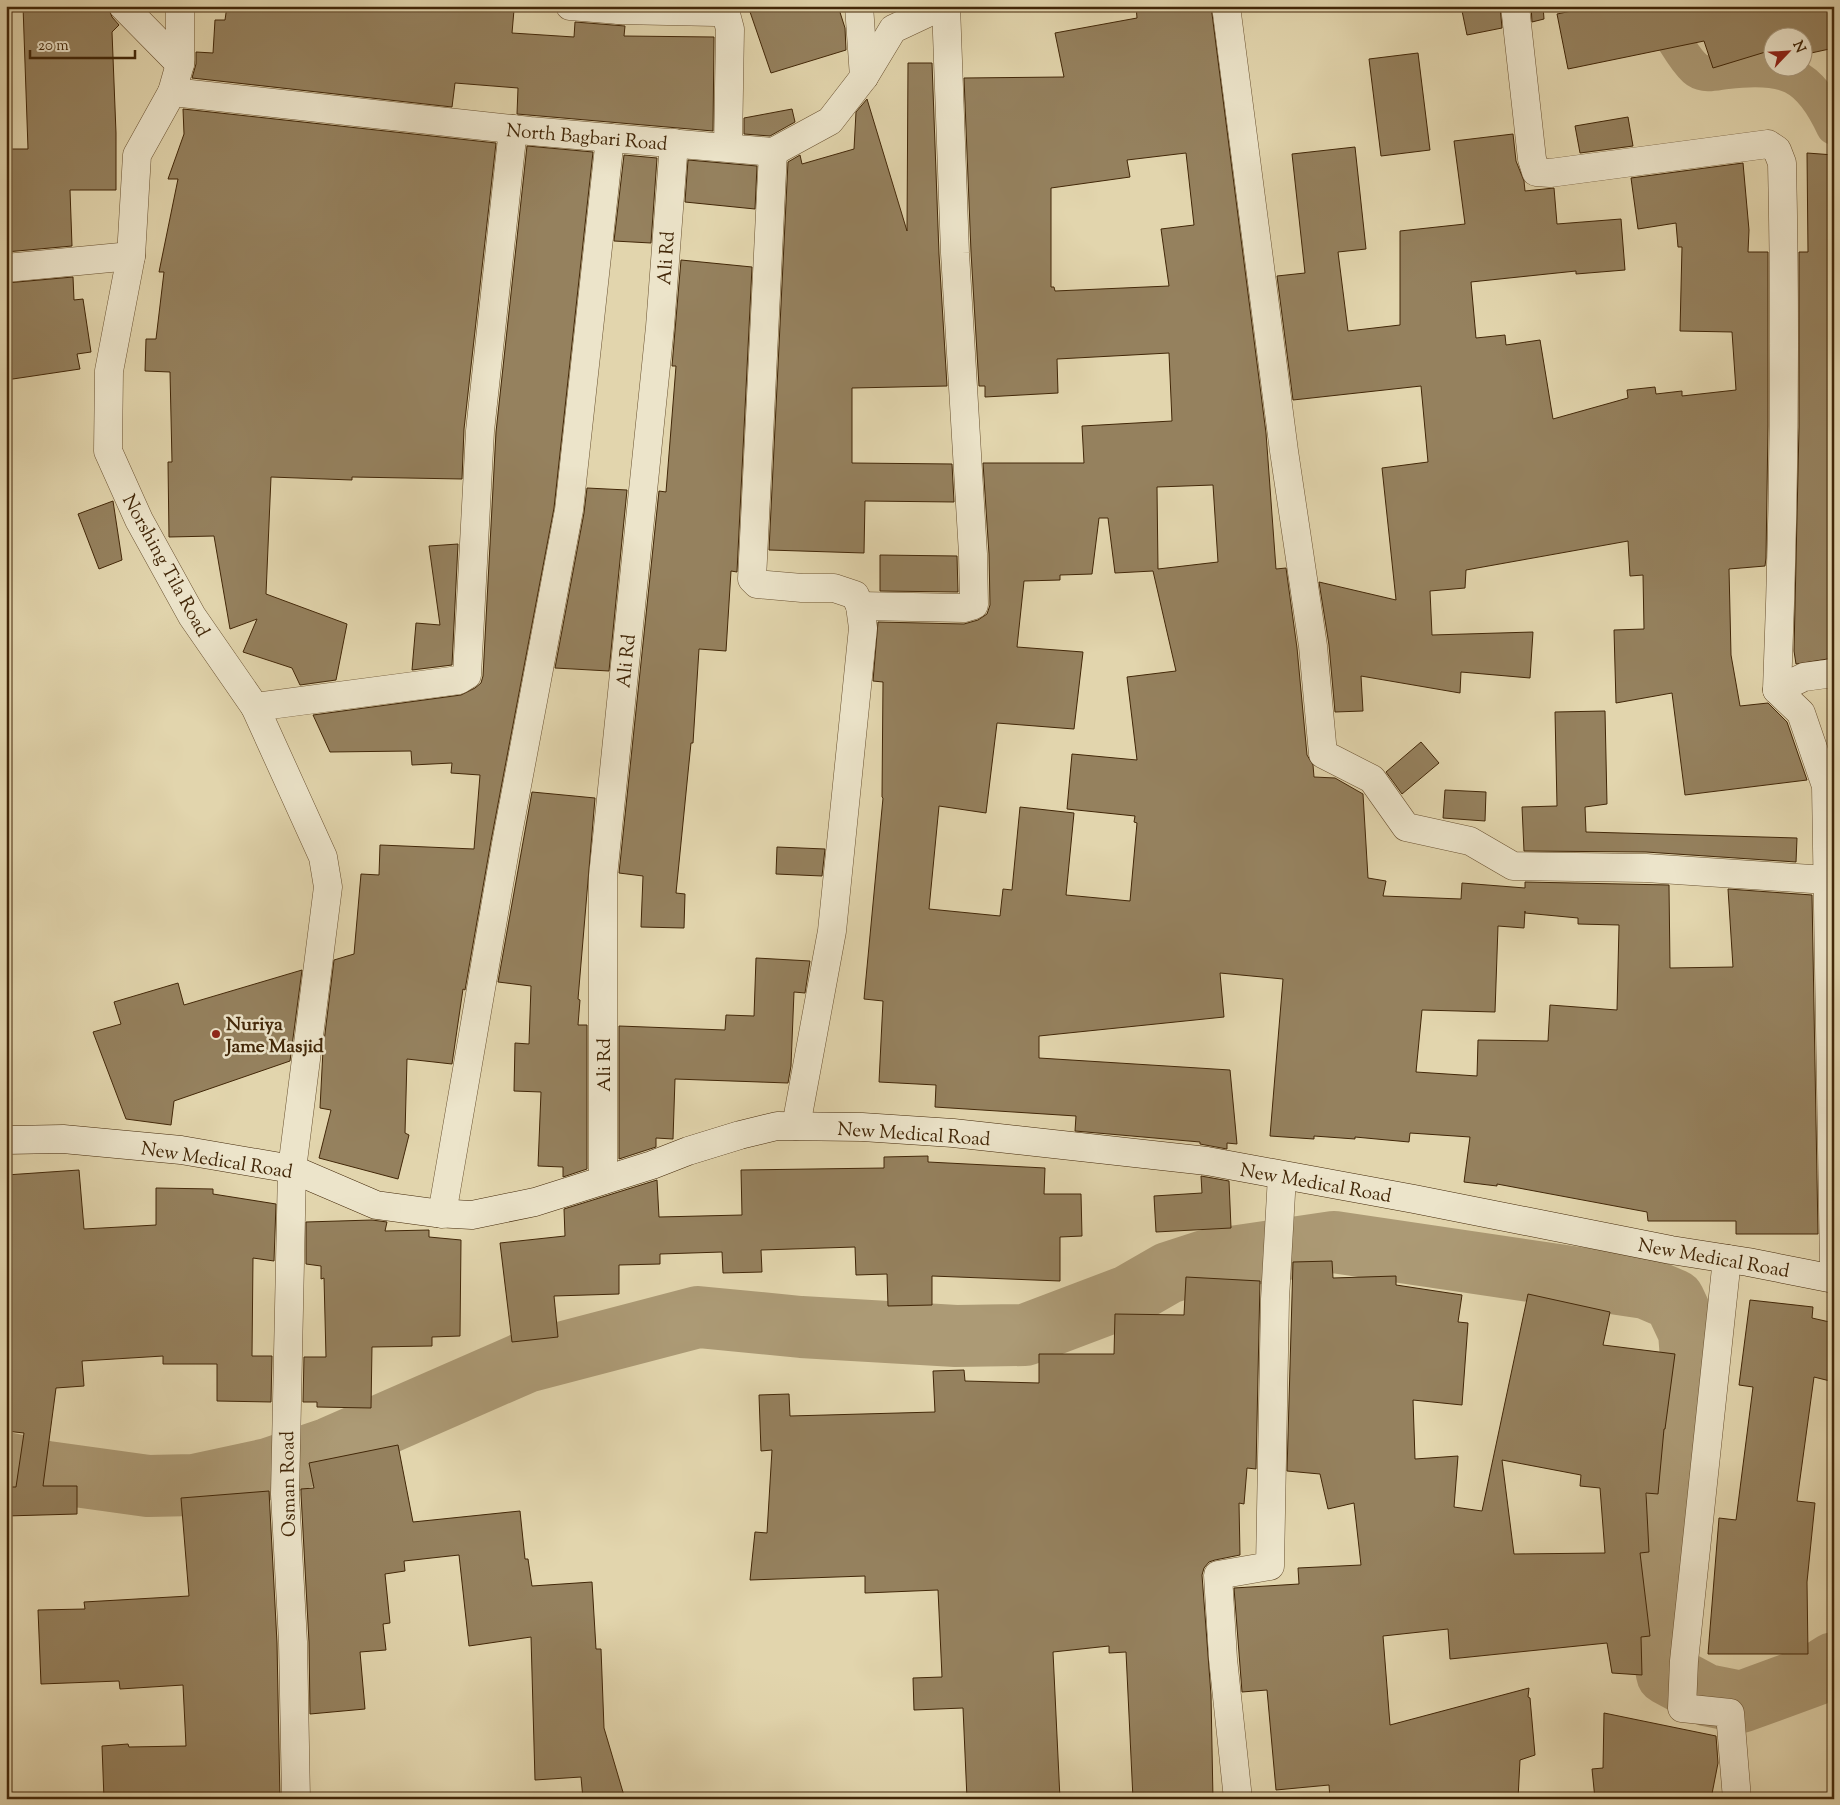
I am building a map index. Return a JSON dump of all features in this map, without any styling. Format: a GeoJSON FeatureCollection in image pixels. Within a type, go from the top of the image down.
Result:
{"type":"FeatureCollection","features":[{"type":"Feature","properties":{"kind":"street"},"geometry":{"type":"LineString","coordinates":[[123,6],[180,64]]}},
{"type":"Feature","properties":{"kind":"street","name":"Norshing Tila Road"},"geometry":{"type":"LineString","coordinates":[[180,6],[180,64],[172,92],[137,155],[131,256],[109,371],[108,451],[140,520],[192,616],[254,707],[323,857],[328,887],[292,1169]]}},
{"type":"Feature","properties":{"kind":"street"},"geometry":{"type":"LineString","coordinates":[[570,6],[726,14],[730,29],[728,148]]}},
{"type":"Feature","properties":{"kind":"street"},"geometry":{"type":"LineString","coordinates":[[859,6],[864,77]]}},
{"type":"Feature","properties":{"kind":"street"},"geometry":{"type":"LineString","coordinates":[[796,1126],[832,931],[863,628],[860,606],[855,595],[834,588],[802,588],[757,584],[752,579],[773,152],[830,121],[864,77],[894,29],[942,6]]}},
{"type":"Feature","properties":{"kind":"street"},"geometry":{"type":"LineString","coordinates":[[860,606],[964,608],[974,605],[973,554],[956,253],[946,6]]}},
{"type":"Feature","properties":{"kind":"street"},"geometry":{"type":"LineString","coordinates":[[1226,6],[1284,450],[1312,646],[1323,754],[1372,779],[1406,827],[1470,841],[1514,866],[1646,868],[1827,880]]}},
{"type":"Feature","properties":{"kind":"street"},"geometry":{"type":"LineString","coordinates":[[1515,6],[1532,159],[1536,172],[1550,173],[1768,144],[1777,150],[1782,163],[1784,253],[1783,461],[1777,690],[1801,713],[1826,786],[1834,1267]]}},
{"type":"Feature","properties":{"kind":"street","name":"North Bagbari Road"},"geometry":{"type":"LineString","coordinates":[[172,92],[513,130],[773,152]]}},
{"type":"Feature","properties":{"kind":"street"},"geometry":{"type":"LineString","coordinates":[[254,707],[458,680],[466,675],[469,658],[480,430],[513,130]]}},
{"type":"Feature","properties":{"kind":"street"},"geometry":{"type":"LineString","coordinates":[[442,1214],[506,844],[570,510],[610,138]]}},
{"type":"Feature","properties":{"kind":"street","name":"Ali Rd"},"geometry":{"type":"LineString","coordinates":[[603,1180],[603,876],[660,327],[674,143]]}},
{"type":"Feature","properties":{"kind":"street"},"geometry":{"type":"LineString","coordinates":[[6,268],[131,256]]}},
{"type":"Feature","properties":{"kind":"street"},"geometry":{"type":"LineString","coordinates":[[1777,690],[1804,677],[1834,673]]}},
{"type":"Feature","properties":{"kind":"street","name":"New Medical Road"},"geometry":{"type":"LineString","coordinates":[[6,1140],[63,1139],[181,1150],[292,1169],[376,1205],[442,1214],[472,1215],[535,1202],[740,1135],[777,1126],[862,1127],[953,1133],[1207,1161],[1834,1279]]}},
{"type":"Feature","properties":{"kind":"street","name":"Osman Road"},"geometry":{"type":"LineString","coordinates":[[292,1169],[285,1494],[293,1642],[296,1799]]}},
{"type":"Feature","properties":{"kind":"street"},"geometry":{"type":"LineString","coordinates":[[1238,1799],[1223,1660],[1218,1575],[1270,1566],[1275,1298],[1282,1176]]}},
{"type":"Feature","properties":{"kind":"street"},"geometry":{"type":"LineString","coordinates":[[1727,1259],[1684,1661],[1682,1708],[1730,1713],[1737,1799]]}},
{"type":"Feature","properties":{"kind":"building"},"geometry":{"type":"Polygon","coordinates":[[[23,6],[108,6],[112,17],[119,25],[112,32],[116,190],[70,190],[72,246],[6,252],[6,149],[28,149],[23,6]]]}},
{"type":"Feature","properties":{"kind":"building"},"geometry":{"type":"Polygon","coordinates":[[[227,6],[482,6],[514,10],[512,33],[574,37],[575,22],[625,26],[624,36],[714,37],[713,131],[517,114],[518,88],[455,83],[452,107],[192,78],[196,64],[196,52],[213,53],[215,20],[225,20],[227,6]]]}},
{"type":"Feature","properties":{"kind":"building"},"geometry":{"type":"Polygon","coordinates":[[[748,6],[838,6],[845,28],[846,50],[771,73],[748,6]]]}},
{"type":"Feature","properties":{"kind":"building"},"geometry":{"type":"Polygon","coordinates":[[[1136,6],[1211,6],[1266,433],[1276,569],[1286,568],[1297,648],[1307,755],[1313,765],[1314,777],[1335,778],[1363,794],[1368,878],[1386,881],[1383,896],[1461,899],[1462,883],[1525,888],[1525,882],[1669,885],[1670,968],[1733,967],[1728,889],[1812,895],[1818,1234],[1736,1234],[1736,1221],[1648,1221],[1647,1212],[1497,1184],[1497,1186],[1464,1182],[1470,1137],[1410,1133],[1409,1142],[1355,1137],[1355,1139],[1314,1136],[1314,1139],[1270,1136],[1283,979],[1220,973],[1224,1017],[1039,1036],[1039,1058],[1230,1070],[1237,1144],[1227,1143],[1227,1149],[1200,1144],[1200,1142],[1075,1131],[1076,1116],[935,1107],[936,1085],[879,1082],[883,1001],[864,999],[883,798],[883,682],[873,681],[878,622],[964,624],[978,620],[987,614],[990,605],[989,554],[983,463],[1084,463],[1082,426],[1172,421],[1169,353],[1057,359],[1058,393],[985,397],[985,386],[979,386],[964,78],[1064,77],[1055,33],[1137,18],[1136,6]],[[1186,153],[1127,160],[1130,177],[1051,188],[1051,287],[1054,287],[1055,291],[1169,286],[1161,229],[1194,225],[1186,153]],[[1213,485],[1157,487],[1158,569],[1218,562],[1213,485]],[[1099,518],[1092,574],[1060,575],[1060,580],[1024,581],[1017,647],[1083,652],[1074,729],[997,723],[986,813],[939,806],[929,909],[1000,916],[1003,889],[1012,890],[1020,807],[1074,813],[1066,895],[1130,901],[1137,823],[1134,822],[1135,816],[1067,809],[1072,754],[1137,760],[1127,677],[1176,671],[1153,571],[1115,573],[1108,518],[1099,518]],[[1525,911],[1524,928],[1498,926],[1495,1012],[1422,1010],[1416,1072],[1477,1076],[1478,1040],[1548,1041],[1550,1005],[1617,1010],[1619,925],[1578,924],[1578,918],[1525,913],[1525,911]]]}},
{"type":"Feature","properties":{"kind":"building"},"geometry":{"type":"Polygon","coordinates":[[[1461,6],[1500,6],[1502,28],[1467,35],[1461,6]]]}},
{"type":"Feature","properties":{"kind":"building"},"geometry":{"type":"Polygon","coordinates":[[[1531,6],[1543,6],[1544,19],[1532,22],[1531,6]]]}},
{"type":"Feature","properties":{"kind":"building"},"geometry":{"type":"Polygon","coordinates":[[[1596,6],[1834,6],[1834,48],[1812,53],[1812,28],[1762,28],[1762,53],[1713,68],[1704,41],[1568,69],[1557,14],[1596,6]]]}},
{"type":"Feature","properties":{"kind":"building"},"geometry":{"type":"Polygon","coordinates":[[[1418,53],[1430,150],[1381,156],[1369,59],[1418,53]]]}},
{"type":"Feature","properties":{"kind":"building"},"geometry":{"type":"Polygon","coordinates":[[[908,63],[932,63],[939,254],[947,386],[852,388],[852,463],[952,464],[954,502],[865,501],[864,553],[769,550],[788,162],[800,155],[802,164],[854,149],[856,112],[867,99],[907,231],[908,63]]]}},
{"type":"Feature","properties":{"kind":"building"},"geometry":{"type":"Polygon","coordinates":[[[183,109],[496,143],[464,429],[462,479],[352,477],[352,480],[271,477],[266,594],[347,624],[336,680],[300,685],[292,668],[243,652],[257,619],[230,629],[214,536],[169,537],[168,462],[172,462],[170,372],[145,371],[146,339],[156,339],[164,272],[159,272],[178,179],[168,179],[184,134],[183,109]]]}},
{"type":"Feature","properties":{"kind":"building"},"geometry":{"type":"Polygon","coordinates":[[[792,109],[795,122],[770,136],[744,134],[744,118],[792,109]]]}},
{"type":"Feature","properties":{"kind":"building"},"geometry":{"type":"Polygon","coordinates":[[[1628,117],[1633,146],[1580,153],[1575,126],[1628,117]]]}},
{"type":"Feature","properties":{"kind":"building"},"geometry":{"type":"Polygon","coordinates":[[[1513,134],[1516,161],[1524,181],[1525,191],[1554,188],[1557,224],[1621,219],[1625,270],[1576,274],[1576,271],[1471,282],[1476,338],[1505,335],[1506,345],[1540,340],[1553,419],[1628,398],[1627,390],[1655,387],[1656,394],[1682,391],[1682,396],[1736,390],[1732,332],[1680,331],[1682,247],[1678,247],[1676,223],[1638,229],[1631,178],[1743,163],[1749,230],[1748,252],[1768,252],[1766,558],[1765,566],[1729,569],[1731,655],[1740,706],[1768,703],[1787,722],[1807,780],[1685,795],[1672,693],[1616,703],[1614,630],[1644,629],[1643,575],[1630,576],[1628,541],[1466,570],[1465,588],[1430,591],[1432,635],[1533,632],[1530,678],[1461,672],[1460,693],[1361,676],[1363,711],[1335,712],[1329,645],[1319,582],[1396,600],[1382,468],[1428,462],[1421,386],[1293,400],[1277,276],[1305,273],[1292,154],[1355,147],[1366,249],[1338,252],[1348,331],[1400,325],[1400,231],[1465,224],[1454,141],[1513,134]]]}},
{"type":"Feature","properties":{"kind":"building"},"geometry":{"type":"Polygon","coordinates":[[[527,146],[593,152],[554,508],[465,990],[463,989],[452,1064],[407,1059],[405,1133],[409,1135],[398,1179],[319,1158],[331,1110],[320,1108],[323,1050],[334,960],[354,954],[361,874],[379,875],[380,845],[474,849],[480,775],[451,773],[452,763],[412,765],[411,751],[330,752],[313,715],[461,695],[481,683],[483,676],[496,432],[527,146]]]}},
{"type":"Feature","properties":{"kind":"building"},"geometry":{"type":"Polygon","coordinates":[[[1807,153],[1834,155],[1834,282],[1831,282],[1831,361],[1834,361],[1834,658],[1796,664],[1794,651],[1799,427],[1799,252],[1808,252],[1807,153]]]}},
{"type":"Feature","properties":{"kind":"building"},"geometry":{"type":"Polygon","coordinates":[[[624,155],[657,158],[651,243],[614,241],[624,155]]]}},
{"type":"Feature","properties":{"kind":"building"},"geometry":{"type":"Polygon","coordinates":[[[688,160],[757,166],[755,209],[685,202],[688,160]]]}},
{"type":"Feature","properties":{"kind":"building"},"geometry":{"type":"Polygon","coordinates":[[[681,260],[752,267],[737,572],[731,571],[726,651],[699,649],[693,743],[691,743],[676,893],[685,894],[684,928],[641,927],[643,876],[619,873],[659,491],[666,492],[676,366],[672,366],[681,260]]]}},
{"type":"Feature","properties":{"kind":"building"},"geometry":{"type":"Polygon","coordinates":[[[73,277],[74,300],[83,299],[91,352],[77,354],[80,369],[6,380],[6,283],[73,277]]]}},
{"type":"Feature","properties":{"kind":"building"},"geometry":{"type":"Polygon","coordinates":[[[587,488],[627,490],[609,671],[555,668],[587,488]]]}},
{"type":"Feature","properties":{"kind":"building"},"geometry":{"type":"Polygon","coordinates":[[[113,501],[122,560],[99,569],[78,514],[113,501]]]}},
{"type":"Feature","properties":{"kind":"building"},"geometry":{"type":"Polygon","coordinates":[[[458,544],[452,665],[412,670],[416,623],[440,625],[429,546],[458,544]]]}},
{"type":"Feature","properties":{"kind":"building"},"geometry":{"type":"Polygon","coordinates":[[[880,555],[957,556],[958,592],[880,591],[880,555]]]}},
{"type":"Feature","properties":{"kind":"building"},"geometry":{"type":"Polygon","coordinates":[[[1605,711],[1607,804],[1585,807],[1586,832],[1797,838],[1796,862],[1646,852],[1524,851],[1522,807],[1557,806],[1555,712],[1605,711]]]}},
{"type":"Feature","properties":{"kind":"building"},"geometry":{"type":"Polygon","coordinates":[[[1421,742],[1439,763],[1402,794],[1386,772],[1421,742]]]}},
{"type":"Feature","properties":{"kind":"building"},"geometry":{"type":"Polygon","coordinates":[[[1445,790],[1486,792],[1485,821],[1443,818],[1445,790]]]}},
{"type":"Feature","properties":{"kind":"building"},"geometry":{"type":"Polygon","coordinates":[[[532,792],[595,798],[578,999],[580,1000],[578,1025],[587,1025],[587,1169],[563,1177],[563,1167],[538,1166],[541,1092],[514,1091],[515,1043],[529,1044],[531,986],[498,982],[532,792]]]}},
{"type":"Feature","properties":{"kind":"building"},"geometry":{"type":"Polygon","coordinates":[[[777,847],[825,849],[822,876],[776,874],[777,847]]]}},
{"type":"Feature","properties":{"kind":"building"},"geometry":{"type":"Polygon","coordinates":[[[756,958],[810,961],[805,993],[794,992],[791,1066],[788,1083],[675,1079],[673,1139],[656,1138],[656,1147],[619,1159],[619,1026],[725,1030],[726,1015],[754,1016],[756,958]]]}},
{"type":"Feature","properties":{"kind":"building"},"geometry":{"type":"Polygon","coordinates":[[[302,970],[290,1061],[174,1101],[171,1125],[126,1119],[93,1032],[121,1024],[114,1002],[178,983],[184,1005],[302,970]]]}},
{"type":"Feature","properties":{"kind":"building"},"geometry":{"type":"Polygon","coordinates":[[[928,1156],[928,1162],[1045,1168],[1044,1194],[1081,1194],[1082,1236],[1060,1237],[1060,1281],[932,1276],[932,1305],[888,1306],[887,1274],[856,1275],[855,1247],[761,1250],[762,1272],[723,1273],[722,1252],[660,1254],[660,1264],[619,1265],[619,1294],[554,1296],[558,1337],[512,1342],[500,1243],[565,1236],[564,1209],[657,1180],[659,1217],[742,1215],[741,1170],[884,1168],[884,1157],[928,1156]]]}},
{"type":"Feature","properties":{"kind":"building"},"geometry":{"type":"Polygon","coordinates":[[[79,1170],[84,1229],[156,1225],[156,1188],[213,1189],[213,1194],[276,1204],[274,1261],[253,1258],[252,1356],[272,1356],[271,1402],[217,1401],[217,1364],[163,1364],[163,1356],[82,1361],[84,1386],[56,1388],[43,1486],[77,1486],[77,1514],[6,1516],[6,1487],[16,1487],[24,1433],[6,1431],[6,1175],[79,1170]]]}},
{"type":"Feature","properties":{"kind":"building"},"geometry":{"type":"Polygon","coordinates":[[[1201,1176],[1229,1181],[1231,1228],[1156,1232],[1154,1196],[1202,1193],[1201,1176]]]}},
{"type":"Feature","properties":{"kind":"building"},"geometry":{"type":"Polygon","coordinates":[[[372,1220],[387,1222],[385,1231],[429,1230],[429,1237],[461,1240],[460,1336],[432,1337],[432,1346],[372,1347],[371,1408],[317,1407],[317,1402],[303,1402],[304,1357],[326,1357],[324,1278],[321,1279],[321,1266],[306,1264],[306,1222],[372,1220]]]}},
{"type":"Feature","properties":{"kind":"building"},"geometry":{"type":"Polygon","coordinates":[[[1332,1261],[1333,1278],[1396,1276],[1396,1285],[1462,1295],[1458,1322],[1468,1323],[1462,1405],[1413,1400],[1415,1459],[1458,1456],[1454,1507],[1482,1511],[1528,1294],[1610,1312],[1603,1345],[1675,1354],[1664,1429],[1658,1494],[1646,1493],[1649,1552],[1640,1553],[1650,1636],[1641,1637],[1642,1675],[1612,1673],[1607,1643],[1450,1659],[1448,1629],[1383,1636],[1390,1725],[1529,1688],[1528,1697],[1530,1698],[1535,1755],[1520,1760],[1518,1799],[1330,1799],[1329,1785],[1276,1790],[1267,1690],[1242,1692],[1234,1588],[1299,1584],[1298,1568],[1361,1565],[1354,1503],[1328,1509],[1320,1474],[1287,1471],[1293,1262],[1332,1261]],[[1502,1460],[1514,1554],[1605,1553],[1600,1488],[1580,1486],[1581,1475],[1502,1460]]]}},
{"type":"Feature","properties":{"kind":"building"},"geometry":{"type":"Polygon","coordinates":[[[1186,1277],[1260,1281],[1256,1469],[1247,1468],[1244,1504],[1239,1503],[1240,1555],[1209,1562],[1204,1568],[1202,1575],[1211,1695],[1213,1799],[1133,1799],[1126,1652],[1109,1653],[1109,1646],[1053,1652],[1060,1799],[967,1799],[963,1708],[914,1710],[913,1678],[942,1677],[938,1590],[865,1593],[865,1576],[750,1580],[755,1532],[767,1533],[772,1450],[761,1451],[759,1395],[789,1394],[790,1416],[935,1412],[933,1371],[964,1370],[965,1381],[1039,1383],[1039,1354],[1114,1354],[1115,1314],[1184,1315],[1186,1277]]]}},
{"type":"Feature","properties":{"kind":"building"},"geometry":{"type":"Polygon","coordinates":[[[1750,1300],[1813,1307],[1812,1318],[1834,1323],[1834,1382],[1814,1377],[1797,1501],[1815,1503],[1807,1582],[1808,1654],[1708,1654],[1719,1518],[1736,1520],[1753,1387],[1739,1385],[1750,1300]]]}},
{"type":"Feature","properties":{"kind":"building"},"geometry":{"type":"Polygon","coordinates":[[[398,1445],[413,1522],[520,1511],[525,1559],[528,1559],[532,1586],[592,1582],[596,1649],[601,1649],[604,1728],[625,1799],[583,1799],[581,1777],[535,1780],[531,1637],[469,1646],[459,1555],[404,1561],[405,1571],[385,1574],[390,1623],[383,1624],[386,1650],[360,1652],[365,1709],[310,1714],[309,1642],[301,1494],[301,1489],[314,1488],[309,1463],[398,1445]]]}},
{"type":"Feature","properties":{"kind":"building"},"geometry":{"type":"Polygon","coordinates":[[[269,1491],[277,1643],[280,1799],[104,1799],[102,1746],[128,1744],[129,1747],[186,1746],[183,1685],[120,1689],[119,1681],[41,1684],[38,1610],[85,1609],[84,1602],[189,1596],[181,1498],[269,1491]]]}},
{"type":"Feature","properties":{"kind":"building"},"geometry":{"type":"Polygon","coordinates":[[[1604,1713],[1716,1736],[1718,1763],[1711,1799],[1672,1799],[1672,1794],[1595,1799],[1592,1769],[1603,1768],[1604,1713]]]}},
{"type":"Feature","properties":{"kind":"waterway"},"geometry":{"type":"LineString","coordinates":[[1655,6],[1681,50],[1697,70],[1708,73],[1765,69],[1780,71],[1793,76],[1815,94],[1834,127]]}},
{"type":"Feature","properties":{"kind":"waterway"},"geometry":{"type":"LineString","coordinates":[[6,1463],[47,1472],[148,1486],[194,1485],[268,1469],[330,1448],[526,1362],[698,1317],[801,1327],[956,1336],[1025,1335],[1128,1296],[1168,1273],[1205,1261],[1334,1242],[1646,1288],[1674,1300],[1689,1332],[1693,1385],[1664,1600],[1662,1644],[1667,1674],[1706,1695],[1741,1702],[1815,1675],[1834,1663]]}},
{"type":"Feature","properties":{"kind":"place","name":"Nuriya Jame Masjid"},"geometry":{"type":"Point","coordinates":[216,1034]}}]}
